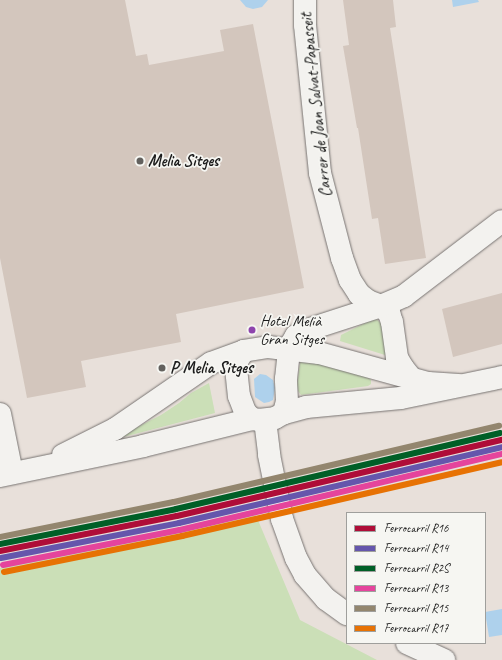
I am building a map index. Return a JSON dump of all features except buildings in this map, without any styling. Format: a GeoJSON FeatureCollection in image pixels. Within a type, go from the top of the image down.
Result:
{"type":"FeatureCollection","features":[{"type":"Feature","properties":{"kind":"street","name":"Carrer de Joan Salvat-Papasseit"},"geometry":{"type":"LineString","coordinates":[[305,0],[305,25],[320,173],[326,201],[342,258],[350,280],[359,294],[368,301],[382,306]]}},
{"type":"Feature","properties":{"kind":"street"},"geometry":{"type":"LineString","coordinates":[[267,417],[287,401],[286,379],[289,348],[296,336],[304,331],[382,306],[404,296],[502,221]]}},
{"type":"Feature","properties":{"kind":"street"},"geometry":{"type":"LineString","coordinates":[[382,306],[389,313],[392,322],[397,358],[412,379]]}},
{"type":"Feature","properties":{"kind":"street"},"geometry":{"type":"LineString","coordinates":[[15,472],[115,429],[211,363],[244,351],[268,346],[319,353],[428,383],[458,385]]}},
{"type":"Feature","properties":{"kind":"street"},"geometry":{"type":"LineString","coordinates":[[244,351],[238,359],[236,368],[239,396],[245,412],[267,417]]}},
{"type":"Feature","properties":{"kind":"street"},"geometry":{"type":"LineString","coordinates":[[15,472],[143,446],[317,406],[401,398],[502,377]]}},
{"type":"Feature","properties":{"kind":"street"},"geometry":{"type":"LineString","coordinates":[[0,414],[15,472]]}},
{"type":"Feature","properties":{"kind":"street"},"geometry":{"type":"LineString","coordinates":[[267,417],[268,455],[282,518],[296,558],[305,575],[326,599],[346,613]]}},
{"type":"Feature","properties":{"kind":"street"},"geometry":{"type":"LineString","coordinates":[[409,644],[444,660]]}},
{"type":"Feature","properties":{"kind":"green space"},"geometry":{"type":"Polygon","coordinates":[[[375,318],[383,325],[387,353],[385,355],[340,341],[341,335],[375,318]]]}},
{"type":"Feature","properties":{"kind":"green space"},"geometry":{"type":"Polygon","coordinates":[[[302,359],[367,376],[371,380],[371,384],[368,386],[301,395],[298,391],[297,385],[300,363],[302,359]]]}},
{"type":"Feature","properties":{"kind":"green space"},"geometry":{"type":"Polygon","coordinates":[[[209,383],[215,413],[112,440],[161,415],[191,393],[209,383]]]}},
{"type":"Feature","properties":{"kind":"green space"},"geometry":{"type":"Polygon","coordinates":[[[255,513],[300,620],[377,660],[0,660],[0,568],[255,513]]]}},
{"type":"Feature","properties":{"kind":"water"},"geometry":{"type":"Polygon","coordinates":[[[240,0],[268,0],[262,7],[253,9],[246,7],[240,0]]]}},
{"type":"Feature","properties":{"kind":"water"},"geometry":{"type":"Polygon","coordinates":[[[452,0],[478,0],[479,2],[453,7],[452,0]]]}},
{"type":"Feature","properties":{"kind":"water"},"geometry":{"type":"Polygon","coordinates":[[[260,374],[266,375],[273,380],[275,388],[273,400],[269,402],[264,403],[255,397],[254,379],[260,374]]]}},
{"type":"Feature","properties":{"kind":"water"},"geometry":{"type":"Polygon","coordinates":[[[502,609],[502,635],[489,637],[486,612],[502,609]]]}},
{"type":"Feature","properties":{"kind":"rail line","name":"R15"},"geometry":{"type":"LineString","coordinates":[[0,537],[174,502],[499,426]]}},
{"type":"Feature","properties":{"kind":"rail line","name":"R2S"},"geometry":{"type":"LineString","coordinates":[[0,544],[176,509],[500,433]]}},
{"type":"Feature","properties":{"kind":"rail line","name":"R16"},"geometry":{"type":"LineString","coordinates":[[0,551],[177,516],[502,440]]}},
{"type":"Feature","properties":{"kind":"rail line","name":"R14"},"geometry":{"type":"LineString","coordinates":[[1,558],[179,523],[502,447]]}},
{"type":"Feature","properties":{"kind":"rail line","name":"R13"},"geometry":{"type":"LineString","coordinates":[[3,565],[180,530],[502,454]]}},
{"type":"Feature","properties":{"kind":"rail line","name":"R17"},"geometry":{"type":"LineString","coordinates":[[4,572],[182,536],[502,462]]}},
{"type":"Feature","properties":{"kind":"place","name":"Melia Sitges"},"geometry":{"type":"Point","coordinates":[140,161]}},
{"type":"Feature","properties":{"kind":"place","name":"Hotel Melià Gran Sitges"},"geometry":{"type":"Point","coordinates":[252,330]}},
{"type":"Feature","properties":{"kind":"place","name":"P Melia Sitges"},"geometry":{"type":"Point","coordinates":[162,368]}}]}
